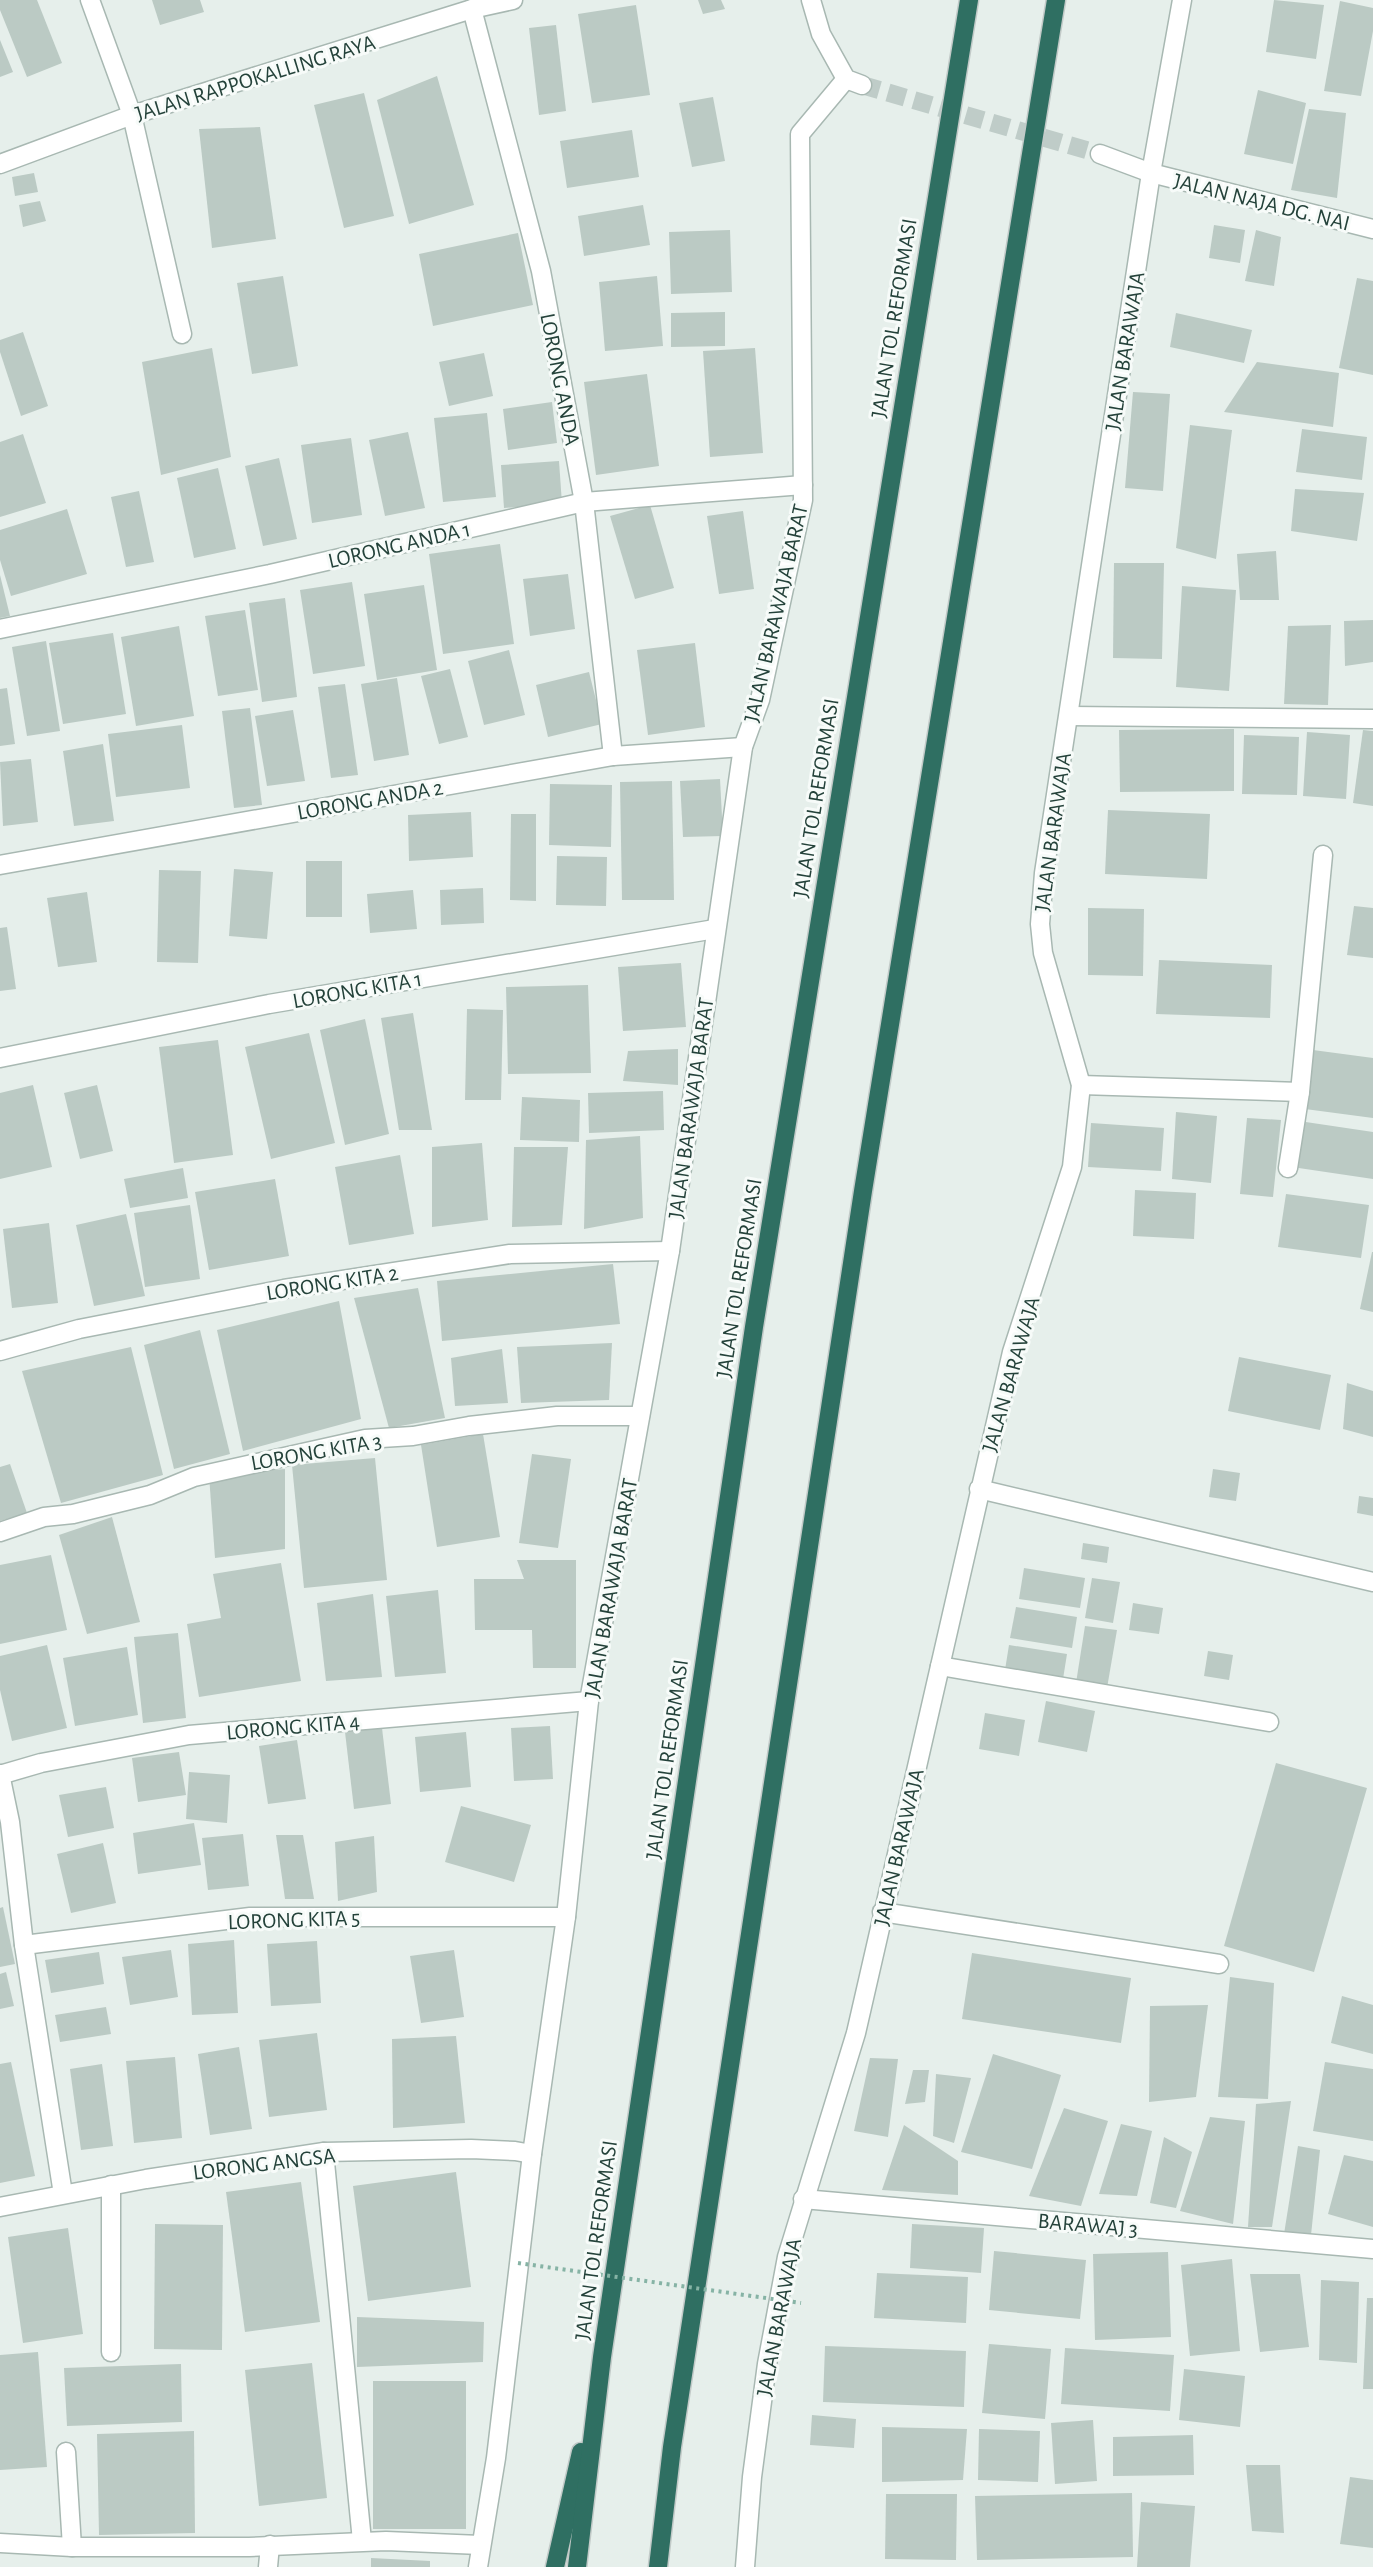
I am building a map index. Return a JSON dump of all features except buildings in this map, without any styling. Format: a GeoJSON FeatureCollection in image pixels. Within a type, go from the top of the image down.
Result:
{"type":"FeatureCollection","features":[{"type":"Feature","properties":{"kind":"highway","name":"JALAN TOL REFORMASI"},"geometry":{"type":"LineString","coordinates":[[577,2567],[602,2357],[754,1327],[969,0]]}},
{"type":"Feature","properties":{"kind":"highway"},"geometry":{"type":"LineString","coordinates":[[658,2567],[672,2446],[863,1191],[1056,0]]}},
{"type":"Feature","properties":{"kind":"highway"},"geometry":{"type":"LineString","coordinates":[[555,2567],[602,2357]]}},
{"type":"Feature","properties":{"kind":"street"},"geometry":{"type":"LineString","coordinates":[[90,0],[132,115],[182,334]]}},
{"type":"Feature","properties":{"kind":"street","name":"JALAN RAPPOKALLING RAYA"},"geometry":{"type":"LineString","coordinates":[[0,164],[132,115],[472,9],[513,0]]}},
{"type":"Feature","properties":{"kind":"street","name":"JALAN BARAWAJA BARAT"},"geometry":{"type":"LineString","coordinates":[[478,2567],[496,2458],[532,2154],[566,1917],[589,1701],[670,1251],[742,747],[760,700],[802,500],[800,134],[854,82],[821,34],[811,0]]}},
{"type":"Feature","properties":{"kind":"street","name":"JALAN BARAWAJA"},"geometry":{"type":"LineString","coordinates":[[745,2567],[752,2477],[767,2364],[786,2257],[856,2033],[1012,1352],[1072,1167],[1081,1085],[1043,953],[1040,924],[1044,873],[1151,173],[1182,0]]}},
{"type":"Feature","properties":{"kind":"street","name":"LORONG ANDA"},"geometry":{"type":"LineString","coordinates":[[472,9],[541,271],[584,502],[613,756]]}},
{"type":"Feature","properties":{"kind":"street","name":"JALAN NAJA DG. NAI"},"geometry":{"type":"LineString","coordinates":[[1100,154],[1151,173],[1373,229]]}},
{"type":"Feature","properties":{"kind":"street","name":"LORONG ANDA 1"},"geometry":{"type":"LineString","coordinates":[[0,629],[258,576],[584,502],[802,485]]}},
{"type":"Feature","properties":{"kind":"street"},"geometry":{"type":"LineString","coordinates":[[1069,716],[1292,716],[1373,719]]}},
{"type":"Feature","properties":{"kind":"street","name":"LORONG ANDA 2"},"geometry":{"type":"LineString","coordinates":[[0,865],[613,756],[742,747]]}},
{"type":"Feature","properties":{"kind":"street"},"geometry":{"type":"LineString","coordinates":[[1288,1168],[1300,1092],[1323,855]]}},
{"type":"Feature","properties":{"kind":"street","name":"LORONG KITA 1"},"geometry":{"type":"LineString","coordinates":[[0,1058],[269,1004],[715,929]]}},
{"type":"Feature","properties":{"kind":"street"},"geometry":{"type":"LineString","coordinates":[[1081,1085],[1300,1092]]}},
{"type":"Feature","properties":{"kind":"street","name":"LORONG KITA 2"},"geometry":{"type":"LineString","coordinates":[[0,1351],[79,1329],[273,1292],[510,1254],[670,1251]]}},
{"type":"Feature","properties":{"kind":"street","name":"LORONG KITA 3"},"geometry":{"type":"LineString","coordinates":[[0,1532],[44,1517],[73,1514],[150,1495],[194,1477],[365,1439],[413,1436],[469,1426],[557,1416],[640,1416]]}},
{"type":"Feature","properties":{"kind":"street"},"geometry":{"type":"LineString","coordinates":[[979,1489],[1373,1582]]}},
{"type":"Feature","properties":{"kind":"street"},"geometry":{"type":"LineString","coordinates":[[940,1665],[1269,1722]]}},
{"type":"Feature","properties":{"kind":"street","name":"LORONG KITA 4"},"geometry":{"type":"LineString","coordinates":[[0,1774],[41,1763],[189,1735],[589,1701]]}},
{"type":"Feature","properties":{"kind":"street"},"geometry":{"type":"LineString","coordinates":[[0,1774],[5,1823],[63,2194]]}},
{"type":"Feature","properties":{"kind":"street"},"geometry":{"type":"LineString","coordinates":[[882,1912],[1219,1964]]}},
{"type":"Feature","properties":{"kind":"street","name":"LORONG KITA 5"},"geometry":{"type":"LineString","coordinates":[[24,1945],[250,1917],[566,1917]]}},
{"type":"Feature","properties":{"kind":"street","name":"LORONG ANGSA"},"geometry":{"type":"LineString","coordinates":[[0,2207],[111,2185],[324,2152],[471,2149],[532,2154]]}},
{"type":"Feature","properties":{"kind":"street"},"geometry":{"type":"LineString","coordinates":[[324,2152],[362,2541]]}},
{"type":"Feature","properties":{"kind":"street"},"geometry":{"type":"LineString","coordinates":[[111,2185],[111,2352]]}},
{"type":"Feature","properties":{"kind":"street","name":"BARAWAJ 3"},"geometry":{"type":"LineString","coordinates":[[803,2199],[1373,2250]]}},
{"type":"Feature","properties":{"kind":"street"},"geometry":{"type":"LineString","coordinates":[[66,2452],[72,2547]]}},
{"type":"Feature","properties":{"kind":"street"},"geometry":{"type":"LineString","coordinates":[[0,2543],[72,2547],[270,2545],[362,2541],[480,2545]]}},
{"type":"Feature","properties":{"kind":"street"},"geometry":{"type":"LineString","coordinates":[[268,2567],[270,2545]]}},
{"type":"Feature","properties":{"kind":"path"},"geometry":{"type":"LineString","coordinates":[[518,2263],[801,2303]]}},
{"type":"Feature","properties":{"kind":"tunnel"},"geometry":{"type":"LineString","coordinates":[[862,85],[1100,154]]}}]}
